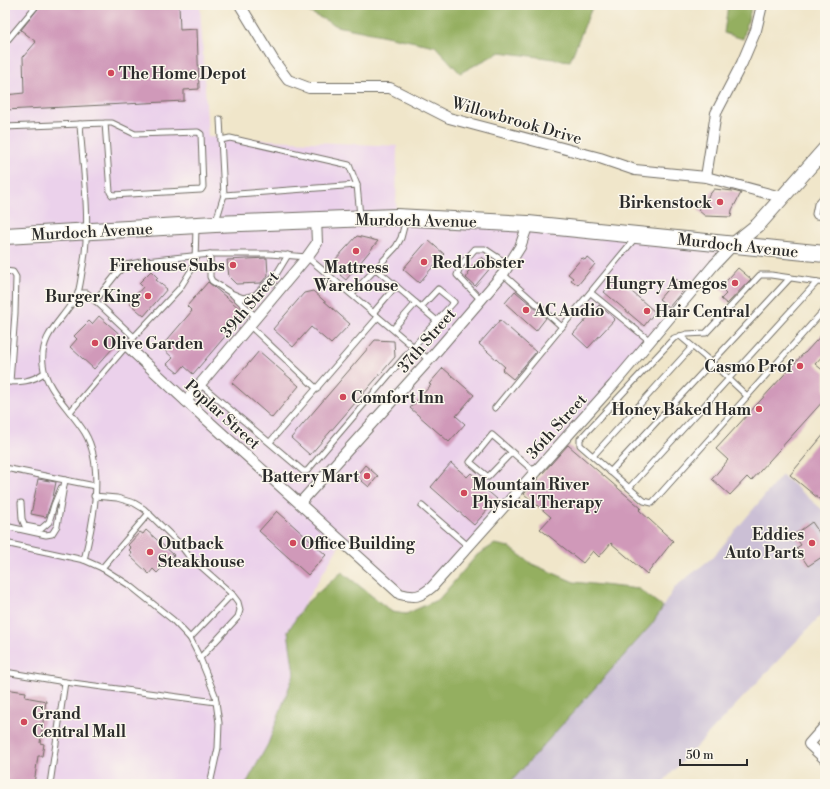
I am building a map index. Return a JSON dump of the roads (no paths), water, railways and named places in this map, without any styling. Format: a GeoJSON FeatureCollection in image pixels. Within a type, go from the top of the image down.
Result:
{"type":"FeatureCollection","features":[{"type":"Feature","properties":{"kind":"main road","name":"Murdoch Avenue"},"geometry":{"type":"LineString","coordinates":[[5,236],[316,219],[406,217],[528,224],[825,254]]}},
{"type":"Feature","properties":{"kind":"street","name":"Willowbrook Drive"},"geometry":{"type":"LineString","coordinates":[[240,5],[288,80],[309,88],[390,88],[449,118],[600,158],[635,170],[706,178],[781,197]]}},
{"type":"Feature","properties":{"kind":"street"},"geometry":{"type":"LineString","coordinates":[[706,178],[716,113],[748,50],[756,30],[762,5]]}},
{"type":"Feature","properties":{"kind":"street"},"geometry":{"type":"LineString","coordinates":[[733,245],[758,225],[781,197],[820,165],[825,149]]}},
{"type":"Feature","properties":{"kind":"street","name":"39th Street"},"geometry":{"type":"LineString","coordinates":[[186,401],[308,257],[317,243],[316,219]]}},
{"type":"Feature","properties":{"kind":"street","name":"37th Street"},"geometry":{"type":"LineString","coordinates":[[300,503],[429,360],[503,274],[520,247],[528,224]]}},
{"type":"Feature","properties":{"kind":"street","name":"36th Street"},"geometry":{"type":"LineString","coordinates":[[300,503],[400,594],[410,596],[422,595],[432,587],[613,385],[714,265],[733,245]]}},
{"type":"Feature","properties":{"kind":"street","name":"Poplar Street"},"geometry":{"type":"LineString","coordinates":[[127,346],[300,503]]}},
{"type":"Feature","properties":{"kind":"street"},"geometry":{"type":"LineString","coordinates":[[825,726],[809,744],[825,759]]}},
{"type":"Feature","properties":{"kind":"lane"},"geometry":{"type":"LineString","coordinates":[[5,43],[37,5]]}},
{"type":"Feature","properties":{"kind":"lane"},"geometry":{"type":"LineString","coordinates":[[215,224],[224,195],[220,119]]}},
{"type":"Feature","properties":{"kind":"lane"},"geometry":{"type":"LineString","coordinates":[[5,127],[105,123],[112,123],[135,134],[198,132],[201,134],[203,187],[201,190],[112,195],[110,192],[105,123]]}},
{"type":"Feature","properties":{"kind":"lane"},"geometry":{"type":"LineString","coordinates":[[80,124],[88,231],[84,260],[78,293],[47,337],[42,356],[44,373],[49,384],[85,433],[94,461],[95,486],[92,520],[84,560]]}},
{"type":"Feature","properties":{"kind":"lane"},"geometry":{"type":"LineString","coordinates":[[221,140],[230,138],[349,165],[357,185],[360,218]]}},
{"type":"Feature","properties":{"kind":"lane"},"geometry":{"type":"LineString","coordinates":[[224,195],[357,185]]}},
{"type":"Feature","properties":{"kind":"lane"},"geometry":{"type":"LineString","coordinates":[[825,195],[817,204],[815,214],[816,216],[825,217]]}},
{"type":"Feature","properties":{"kind":"lane"},"geometry":{"type":"LineString","coordinates":[[352,294],[396,247],[401,238],[406,217]]}},
{"type":"Feature","properties":{"kind":"lane"},"geometry":{"type":"LineString","coordinates":[[70,412],[134,337],[180,288],[192,269],[196,255],[196,225]]}},
{"type":"Feature","properties":{"kind":"lane"},"geometry":{"type":"LineString","coordinates":[[495,408],[638,235]]}},
{"type":"Feature","properties":{"kind":"lane"},"geometry":{"type":"LineString","coordinates":[[481,300],[457,275],[460,265],[475,249],[485,249],[509,265]]}},
{"type":"Feature","properties":{"kind":"lane"},"geometry":{"type":"LineString","coordinates":[[210,254],[210,277],[212,281],[231,293],[243,298],[255,295],[277,273],[288,255]]}},
{"type":"Feature","properties":{"kind":"lane"},"geometry":{"type":"LineString","coordinates":[[94,300],[126,264],[210,254],[288,255],[308,257],[429,360]]}},
{"type":"Feature","properties":{"kind":"lane"},"geometry":{"type":"LineString","coordinates":[[376,269],[437,320]]}},
{"type":"Feature","properties":{"kind":"lane"},"geometry":{"type":"LineString","coordinates":[[5,271],[13,272],[16,277],[15,313],[7,382],[24,382],[35,379],[44,373]]}},
{"type":"Feature","properties":{"kind":"lane"},"geometry":{"type":"LineString","coordinates":[[503,274],[562,327]]}},
{"type":"Feature","properties":{"kind":"lane"},"geometry":{"type":"LineString","coordinates":[[825,283],[771,275],[760,275],[706,333],[687,334],[674,338],[580,439],[580,445],[644,501],[652,503],[825,309]]}},
{"type":"Feature","properties":{"kind":"lane"},"geometry":{"type":"LineString","coordinates":[[610,472],[790,278]]}},
{"type":"Feature","properties":{"kind":"lane"},"geometry":{"type":"LineString","coordinates":[[629,488],[817,282]]}},
{"type":"Feature","properties":{"kind":"lane"},"geometry":{"type":"LineString","coordinates":[[373,313],[396,286]]}},
{"type":"Feature","properties":{"kind":"lane"},"geometry":{"type":"LineString","coordinates":[[200,384],[303,471],[307,471],[413,347],[454,302],[438,289],[421,307]]}},
{"type":"Feature","properties":{"kind":"lane"},"geometry":{"type":"LineString","coordinates":[[78,293],[87,293],[134,337]]}},
{"type":"Feature","properties":{"kind":"lane"},"geometry":{"type":"LineString","coordinates":[[231,293],[257,318]]}},
{"type":"Feature","properties":{"kind":"lane"},"geometry":{"type":"LineString","coordinates":[[591,293],[650,341]]}},
{"type":"Feature","properties":{"kind":"lane"},"geometry":{"type":"LineString","coordinates":[[393,329],[416,303]]}},
{"type":"Feature","properties":{"kind":"lane"},"geometry":{"type":"LineString","coordinates":[[270,442],[378,317]]}},
{"type":"Feature","properties":{"kind":"lane"},"geometry":{"type":"LineString","coordinates":[[250,326],[317,389]]}},
{"type":"Feature","properties":{"kind":"lane"},"geometry":{"type":"LineString","coordinates":[[680,336],[711,362],[747,396]]}},
{"type":"Feature","properties":{"kind":"lane"},"geometry":{"type":"LineString","coordinates":[[593,456],[692,347]]}},
{"type":"Feature","properties":{"kind":"lane"},"geometry":{"type":"LineString","coordinates":[[512,452],[488,478],[470,462],[492,434],[535,472]]}},
{"type":"Feature","properties":{"kind":"lane"},"geometry":{"type":"LineString","coordinates":[[5,468],[95,486]]}},
{"type":"Feature","properties":{"kind":"lane"},"geometry":{"type":"LineString","coordinates":[[21,503],[22,519],[26,526],[41,529],[48,522],[65,480]]}},
{"type":"Feature","properties":{"kind":"lane"},"geometry":{"type":"LineString","coordinates":[[5,526],[46,535],[52,534],[57,526],[65,480]]}},
{"type":"Feature","properties":{"kind":"lane"},"geometry":{"type":"LineString","coordinates":[[94,496],[117,498],[134,503],[149,513],[178,542],[188,555],[232,594],[238,602],[240,610],[238,616],[200,658]]}},
{"type":"Feature","properties":{"kind":"lane"},"geometry":{"type":"LineString","coordinates":[[422,506],[468,546]]}},
{"type":"Feature","properties":{"kind":"lane"},"geometry":{"type":"LineString","coordinates":[[102,568],[149,513]]}},
{"type":"Feature","properties":{"kind":"lane"},"geometry":{"type":"LineString","coordinates":[[5,543],[84,560],[102,568],[132,586],[173,620],[190,638],[200,658],[215,696],[219,723],[218,748],[210,784]]}},
{"type":"Feature","properties":{"kind":"lane"},"geometry":{"type":"LineString","coordinates":[[190,638],[232,594]]}},
{"type":"Feature","properties":{"kind":"lane"},"geometry":{"type":"LineString","coordinates":[[5,672],[65,682],[216,702]]}},
{"type":"Feature","properties":{"kind":"lane"},"geometry":{"type":"LineString","coordinates":[[50,784],[65,682]]}},
{"type":"Feature","properties":{"kind":"place","name":"The Home Depot"},"geometry":{"type":"Point","coordinates":[111,73]}},
{"type":"Feature","properties":{"kind":"place","name":"Birkenstock"},"geometry":{"type":"Point","coordinates":[720,202]}},
{"type":"Feature","properties":{"kind":"place","name":"Mattress Warehouse"},"geometry":{"type":"Point","coordinates":[356,251]}},
{"type":"Feature","properties":{"kind":"place","name":"Red Lobster"},"geometry":{"type":"Point","coordinates":[424,262]}},
{"type":"Feature","properties":{"kind":"place","name":"Firehouse Subs"},"geometry":{"type":"Point","coordinates":[233,265]}},
{"type":"Feature","properties":{"kind":"place","name":"Hungry Amegos"},"geometry":{"type":"Point","coordinates":[735,283]}},
{"type":"Feature","properties":{"kind":"place","name":"Burger King"},"geometry":{"type":"Point","coordinates":[148,296]}},
{"type":"Feature","properties":{"kind":"place","name":"AC Audio"},"geometry":{"type":"Point","coordinates":[526,310]}},
{"type":"Feature","properties":{"kind":"place","name":"Hair Central"},"geometry":{"type":"Point","coordinates":[647,311]}},
{"type":"Feature","properties":{"kind":"place","name":"Olive Garden"},"geometry":{"type":"Point","coordinates":[95,343]}},
{"type":"Feature","properties":{"kind":"place","name":"Casmo Prof"},"geometry":{"type":"Point","coordinates":[800,366]}},
{"type":"Feature","properties":{"kind":"place","name":"Comfort Inn"},"geometry":{"type":"Point","coordinates":[343,397]}},
{"type":"Feature","properties":{"kind":"place","name":"Honey Baked Ham"},"geometry":{"type":"Point","coordinates":[759,409]}},
{"type":"Feature","properties":{"kind":"place","name":"Battery Mart"},"geometry":{"type":"Point","coordinates":[367,476]}},
{"type":"Feature","properties":{"kind":"place","name":"Mountain River Physical Therapy"},"geometry":{"type":"Point","coordinates":[464,493]}},
{"type":"Feature","properties":{"kind":"place","name":"Office Building"},"geometry":{"type":"Point","coordinates":[293,543]}},
{"type":"Feature","properties":{"kind":"place","name":"Eddies Auto Parts"},"geometry":{"type":"Point","coordinates":[812,543]}},
{"type":"Feature","properties":{"kind":"place","name":"Outback Steakhouse"},"geometry":{"type":"Point","coordinates":[150,552]}},
{"type":"Feature","properties":{"kind":"place","name":"Grand Central Mall"},"geometry":{"type":"Point","coordinates":[24,722]}}]}
